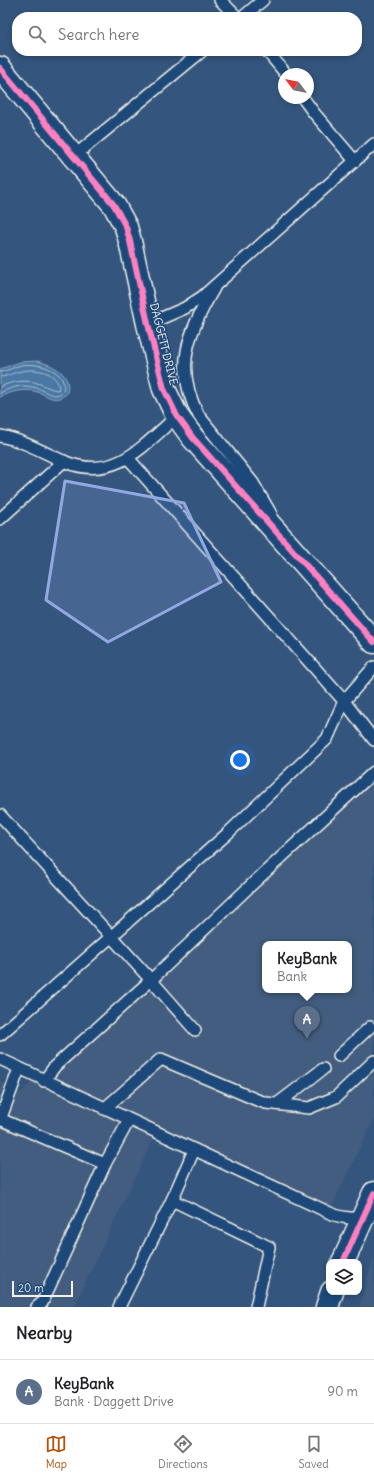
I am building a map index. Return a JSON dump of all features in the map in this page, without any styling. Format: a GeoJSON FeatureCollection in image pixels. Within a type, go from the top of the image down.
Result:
{"type":"FeatureCollection","features":[{"type":"Feature","properties":{"kind":"street","name":"DAGGETT DRIVE"},"geometry":{"type":"LineString","coordinates":[[0,68],[114,205],[126,227],[134,253],[148,324],[164,389],[177,416],[193,438],[374,642]]}},
{"type":"Feature","properties":{"kind":"street"},"geometry":{"type":"LineString","coordinates":[[345,1259],[368,1218],[374,1193]]}},
{"type":"Feature","properties":{"kind":"street"},"geometry":{"type":"LineString","coordinates":[[327,1307],[331,1295]]}},
{"type":"Feature","properties":{"kind":"lane"},"geometry":{"type":"LineString","coordinates":[[220,0],[232,12]]}},
{"type":"Feature","properties":{"kind":"lane"},"geometry":{"type":"LineString","coordinates":[[249,12],[263,0]]}},
{"type":"Feature","properties":{"kind":"lane"},"geometry":{"type":"LineString","coordinates":[[73,157],[196,56]]}},
{"type":"Feature","properties":{"kind":"lane"},"geometry":{"type":"LineString","coordinates":[[271,56],[281,68]]}},
{"type":"Feature","properties":{"kind":"lane"},"geometry":{"type":"LineString","coordinates":[[308,104],[355,161]]}},
{"type":"Feature","properties":{"kind":"lane"},"geometry":{"type":"LineString","coordinates":[[148,324],[189,306],[214,288],[374,144]]}},
{"type":"Feature","properties":{"kind":"lane"},"geometry":{"type":"LineString","coordinates":[[214,288],[199,314],[187,351],[185,365],[186,379],[193,404],[199,416],[253,483],[278,524],[314,573]]}},
{"type":"Feature","properties":{"kind":"lane"},"geometry":{"type":"LineString","coordinates":[[0,436],[44,452],[78,467],[91,468],[115,464],[128,458],[177,416]]}},
{"type":"Feature","properties":{"kind":"lane"},"geometry":{"type":"LineString","coordinates":[[128,458],[344,701],[374,740]]}},
{"type":"Feature","properties":{"kind":"lane"},"geometry":{"type":"LineString","coordinates":[[0,519],[64,461]]}},
{"type":"Feature","properties":{"kind":"lane"},"geometry":{"type":"LineString","coordinates":[[0,1035],[227,834],[327,739],[344,701],[374,666]]}},
{"type":"Feature","properties":{"kind":"lane"},"geometry":{"type":"LineString","coordinates":[[44,1081],[55,1066],[151,980],[374,772]]}},
{"type":"Feature","properties":{"kind":"lane"},"geometry":{"type":"LineString","coordinates":[[0,815],[71,894],[112,936],[195,1030]]}},
{"type":"Feature","properties":{"kind":"lane"},"geometry":{"type":"LineString","coordinates":[[339,1056],[370,1028]]}},
{"type":"Feature","properties":{"kind":"lane"},"geometry":{"type":"LineString","coordinates":[[104,1108],[161,1059],[266,1103],[309,1108],[336,1097],[374,1061]]}},
{"type":"Feature","properties":{"kind":"lane"},"geometry":{"type":"LineString","coordinates":[[0,1060],[330,1214],[340,1217],[368,1218]]}},
{"type":"Feature","properties":{"kind":"lane"},"geometry":{"type":"LineString","coordinates":[[19,1069],[0,1120],[105,1164]]}},
{"type":"Feature","properties":{"kind":"lane"},"geometry":{"type":"LineString","coordinates":[[277,1104],[323,1069]]}},
{"type":"Feature","properties":{"kind":"lane"},"geometry":{"type":"LineString","coordinates":[[37,1307],[42,1303],[105,1164],[129,1120]]}},
{"type":"Feature","properties":{"kind":"lane"},"geometry":{"type":"LineString","coordinates":[[119,1307],[172,1200],[194,1150]]}},
{"type":"Feature","properties":{"kind":"lane"},"geometry":{"type":"LineString","coordinates":[[172,1200],[268,1247],[256,1307]]}},
{"type":"Feature","properties":{"kind":"highlighted area"},"geometry":{"type":"Polygon","coordinates":[[[65,481],[184,503],[221,582],[108,642],[46,600],[65,481]]]}},
{"type":"Feature","properties":{"kind":"shaded area"},"geometry":{"type":"Polygon","coordinates":[[[374,776],[374,1119],[329,1212],[155,1135],[74,1307],[0,1307],[0,1082],[20,1093],[374,776]]]}},
{"type":"Feature","properties":{"kind":"shaded area"},"geometry":{"type":"Polygon","coordinates":[[[374,1256],[374,1307],[359,1307],[374,1256]]]}},
{"type":"Feature","properties":{"kind":"water"},"geometry":{"type":"Polygon","coordinates":[[[37,361],[55,368],[64,375],[68,386],[67,393],[62,397],[54,399],[38,392],[24,390],[12,392],[0,397],[0,369],[20,362],[37,361]]]}},
{"type":"Feature","properties":{"kind":"cycle path"},"geometry":{"type":"LineString","coordinates":[[0,68],[114,205],[126,227],[164,389],[177,416],[193,438],[374,642]]}},
{"type":"Feature","properties":{"kind":"cycle path"},"geometry":{"type":"LineString","coordinates":[[344,1259],[374,1193]]}},
{"type":"Feature","properties":{"kind":"place","name":"KeyBank"},"geometry":{"type":"Point","coordinates":[307,1039]}}]}
